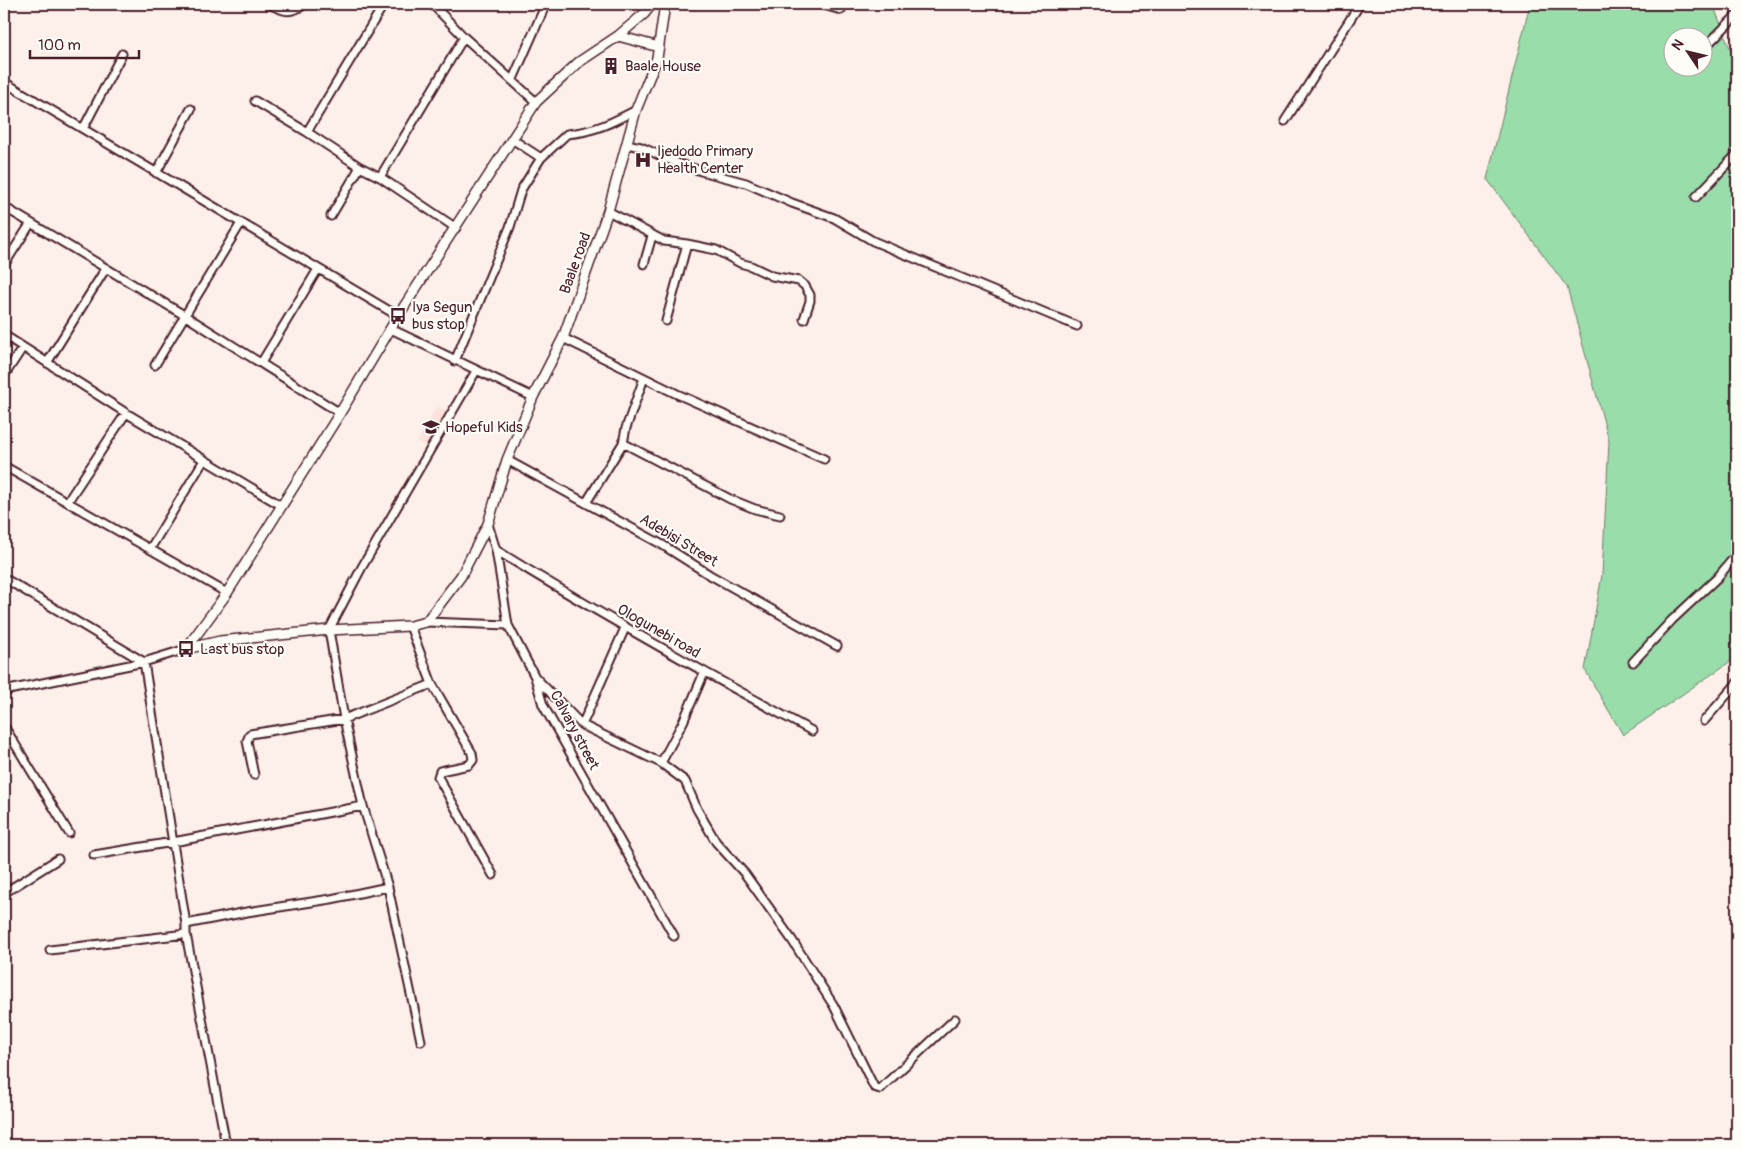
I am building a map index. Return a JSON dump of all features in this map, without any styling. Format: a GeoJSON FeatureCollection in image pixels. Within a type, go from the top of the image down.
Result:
{"type":"FeatureCollection","features":[{"type":"Feature","properties":{"kind":"street"},"geometry":{"type":"LineString","coordinates":[[269,4],[288,12],[306,4]]}},
{"type":"Feature","properties":{"kind":"street"},"geometry":{"type":"LineString","coordinates":[[307,132],[384,4]]}},
{"type":"Feature","properties":{"kind":"street"},"geometry":{"type":"LineString","coordinates":[[432,4],[441,7],[464,37],[536,102]]}},
{"type":"Feature","properties":{"kind":"street"},"geometry":{"type":"LineString","coordinates":[[512,80],[546,4]]}},
{"type":"Feature","properties":{"kind":"street"},"geometry":{"type":"LineString","coordinates":[[186,649],[227,593],[340,413],[398,316],[536,102],[579,62],[618,36],[644,14],[652,4]]}},
{"type":"Feature","properties":{"kind":"street","name":"Baale road"},"geometry":{"type":"LineString","coordinates":[[426,622],[461,576],[488,524],[507,460],[533,397],[563,338],[608,211],[636,110],[657,58],[665,4]]}},
{"type":"Feature","properties":{"kind":"street"},"geometry":{"type":"LineString","coordinates":[[820,4],[841,10]]}},
{"type":"Feature","properties":{"kind":"street"},"geometry":{"type":"LineString","coordinates":[[1285,121],[1360,4]]}},
{"type":"Feature","properties":{"kind":"street"},"geometry":{"type":"LineString","coordinates":[[1714,38],[1737,16]]}},
{"type":"Feature","properties":{"kind":"street"},"geometry":{"type":"LineString","coordinates":[[618,36],[659,47]]}},
{"type":"Feature","properties":{"kind":"street"},"geometry":{"type":"LineString","coordinates":[[380,177],[464,37]]}},
{"type":"Feature","properties":{"kind":"street"},"geometry":{"type":"LineString","coordinates":[[83,129],[122,54]]}},
{"type":"Feature","properties":{"kind":"street"},"geometry":{"type":"LineString","coordinates":[[4,93],[6,83],[398,316]]}},
{"type":"Feature","properties":{"kind":"street"},"geometry":{"type":"LineString","coordinates":[[255,101],[360,167],[380,177],[456,228]]}},
{"type":"Feature","properties":{"kind":"street"},"geometry":{"type":"LineString","coordinates":[[156,173],[190,109]]}},
{"type":"Feature","properties":{"kind":"street"},"geometry":{"type":"LineString","coordinates":[[455,361],[510,227],[521,190],[541,158],[567,134],[575,134],[607,125],[636,110]]}},
{"type":"Feature","properties":{"kind":"street"},"geometry":{"type":"LineString","coordinates":[[512,139],[541,158]]}},
{"type":"Feature","properties":{"kind":"street"},"geometry":{"type":"LineString","coordinates":[[627,144],[641,147],[693,168],[746,183],[792,203],[834,218],[873,241],[1077,326]]}},
{"type":"Feature","properties":{"kind":"street"},"geometry":{"type":"LineString","coordinates":[[1696,197],[1737,154]]}},
{"type":"Feature","properties":{"kind":"street"},"geometry":{"type":"LineString","coordinates":[[331,216],[360,167]]}},
{"type":"Feature","properties":{"kind":"street"},"geometry":{"type":"LineString","coordinates":[[4,207],[184,315],[340,413]]}},
{"type":"Feature","properties":{"kind":"street"},"geometry":{"type":"LineString","coordinates":[[608,211],[664,242],[687,244],[716,250],[740,263],[752,266],[772,276],[799,281],[806,286],[810,295],[810,302],[804,319]]}},
{"type":"Feature","properties":{"kind":"street"},"geometry":{"type":"LineString","coordinates":[[4,265],[31,223]]}},
{"type":"Feature","properties":{"kind":"street"},"geometry":{"type":"LineString","coordinates":[[155,365],[241,223]]}},
{"type":"Feature","properties":{"kind":"street"},"geometry":{"type":"LineString","coordinates":[[644,264],[652,236]]}},
{"type":"Feature","properties":{"kind":"street"},"geometry":{"type":"LineString","coordinates":[[666,322],[687,244]]}},
{"type":"Feature","properties":{"kind":"street"},"geometry":{"type":"LineString","coordinates":[[47,363],[106,268]]}},
{"type":"Feature","properties":{"kind":"street"},"geometry":{"type":"LineString","coordinates":[[261,363],[318,269]]}},
{"type":"Feature","properties":{"kind":"street"},"geometry":{"type":"LineString","coordinates":[[391,329],[533,397]]}},
{"type":"Feature","properties":{"kind":"street"},"geometry":{"type":"LineString","coordinates":[[4,334],[126,412],[282,506]]}},
{"type":"Feature","properties":{"kind":"street"},"geometry":{"type":"LineString","coordinates":[[563,338],[685,398],[824,459]]}},
{"type":"Feature","properties":{"kind":"street"},"geometry":{"type":"LineString","coordinates":[[4,376],[23,347]]}},
{"type":"Feature","properties":{"kind":"street"},"geometry":{"type":"LineString","coordinates":[[420,1041],[388,888],[363,806],[344,719],[330,630],[362,567],[476,370]]}},
{"type":"Feature","properties":{"kind":"street"},"geometry":{"type":"LineString","coordinates":[[586,503],[623,443],[626,428],[644,378]]}},
{"type":"Feature","properties":{"kind":"street"},"geometry":{"type":"LineString","coordinates":[[68,502],[126,412]]}},
{"type":"Feature","properties":{"kind":"street"},"geometry":{"type":"LineString","coordinates":[[623,443],[730,500],[755,509],[780,514]]}},
{"type":"Feature","properties":{"kind":"street"},"geometry":{"type":"LineString","coordinates":[[150,549],[204,460]]}},
{"type":"Feature","properties":{"kind":"street","name":"Adebisi Street"},"geometry":{"type":"LineString","coordinates":[[507,460],[662,544],[710,575],[837,646]]}},
{"type":"Feature","properties":{"kind":"street"},"geometry":{"type":"LineString","coordinates":[[4,466],[227,593]]}},
{"type":"Feature","properties":{"kind":"street","name":"Calvary street"},"geometry":{"type":"LineString","coordinates":[[488,524],[496,550],[508,625],[535,677],[543,705],[674,936]]}},
{"type":"Feature","properties":{"kind":"street","name":"Ologunebi road"},"geometry":{"type":"LineString","coordinates":[[496,550],[625,628],[812,731]]}},
{"type":"Feature","properties":{"kind":"street"},"geometry":{"type":"LineString","coordinates":[[1632,662],[1665,627],[1725,570],[1737,554]]}},
{"type":"Feature","properties":{"kind":"street"},"geometry":{"type":"LineString","coordinates":[[4,578],[144,662],[186,924],[186,934],[226,1145]]}},
{"type":"Feature","properties":{"kind":"street"},"geometry":{"type":"LineString","coordinates":[[4,691],[144,662],[220,641],[330,630],[410,626],[426,622],[508,625]]}},
{"type":"Feature","properties":{"kind":"street"},"geometry":{"type":"LineString","coordinates":[[410,626],[432,684],[472,753],[473,760],[469,764],[440,771],[438,778],[493,875]]}},
{"type":"Feature","properties":{"kind":"street"},"geometry":{"type":"LineString","coordinates":[[582,725],[625,628]]}},
{"type":"Feature","properties":{"kind":"street"},"geometry":{"type":"LineString","coordinates":[[661,763],[683,722],[704,673]]}},
{"type":"Feature","properties":{"kind":"street"},"geometry":{"type":"LineString","coordinates":[[535,677],[582,725],[661,763],[685,781],[697,809],[716,842],[745,874],[792,940],[834,1006],[874,1087],[880,1089],[955,1019]]}},
{"type":"Feature","properties":{"kind":"street"},"geometry":{"type":"LineString","coordinates":[[1704,721],[1737,683]]}},
{"type":"Feature","properties":{"kind":"street"},"geometry":{"type":"LineString","coordinates":[[254,775],[247,741],[250,734],[344,719],[432,684]]}},
{"type":"Feature","properties":{"kind":"street"},"geometry":{"type":"LineString","coordinates":[[4,726],[69,833]]}},
{"type":"Feature","properties":{"kind":"street"},"geometry":{"type":"LineString","coordinates":[[94,855],[363,806]]}},
{"type":"Feature","properties":{"kind":"street"},"geometry":{"type":"LineString","coordinates":[[4,893],[58,858]]}},
{"type":"Feature","properties":{"kind":"street"},"geometry":{"type":"LineString","coordinates":[[186,924],[388,888]]}},
{"type":"Feature","properties":{"kind":"street"},"geometry":{"type":"LineString","coordinates":[[50,950],[186,934]]}},
{"type":"Feature","properties":{"kind":"shaded area","name":"Hopeful Kids"},"geometry":{"type":"Polygon","coordinates":[[[437,406],[446,411],[426,447],[417,442],[437,406]]]}},
{"type":"Feature","properties":{"kind":"green space"},"geometry":{"type":"Polygon","coordinates":[[[1530,4],[1713,4],[1737,67],[1737,657],[1623,735],[1585,670],[1602,575],[1609,441],[1567,287],[1487,179],[1530,4]]]}},
{"type":"Feature","properties":{"kind":"place","name":"Baale House"},"geometry":{"type":"Point","coordinates":[611,66]}},
{"type":"Feature","properties":{"kind":"place","name":"Ijedodo Primary Health Center"},"geometry":{"type":"Point","coordinates":[643,160]}},
{"type":"Feature","properties":{"kind":"place","name":"Iya Segun bus stop"},"geometry":{"type":"Point","coordinates":[398,316]}},
{"type":"Feature","properties":{"kind":"place","name":"Hopeful Kids"},"geometry":{"type":"Point","coordinates":[431,427]}},
{"type":"Feature","properties":{"kind":"place","name":"Last bus stop"},"geometry":{"type":"Point","coordinates":[186,649]}}]}
